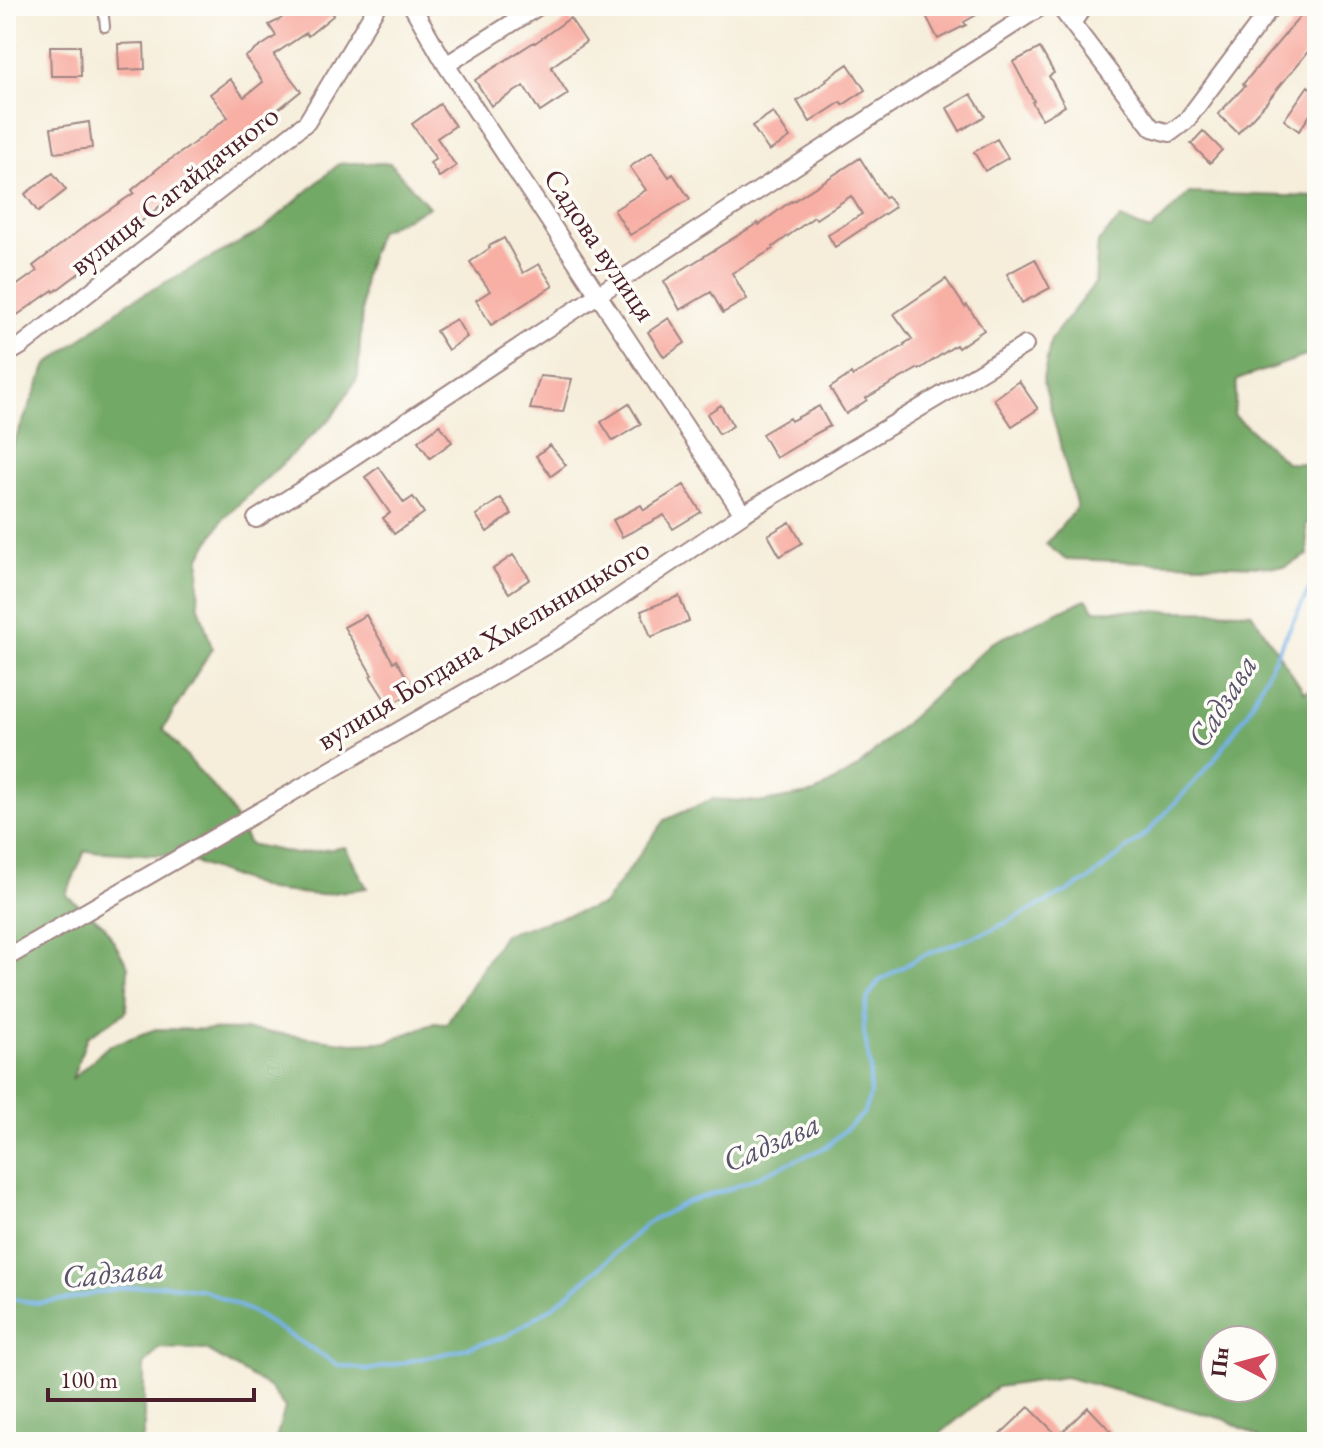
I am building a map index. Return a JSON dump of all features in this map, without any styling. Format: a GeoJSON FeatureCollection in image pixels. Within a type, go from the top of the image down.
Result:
{"type":"FeatureCollection","features":[{"type":"Feature","properties":{"kind":"street","name":"вулиця Сагайдачного"},"geometry":{"type":"LineString","coordinates":[[6,355],[307,122],[377,6]]}},
{"type":"Feature","properties":{"kind":"street","name":"Садова вулиця"},"geometry":{"type":"LineString","coordinates":[[412,6],[446,65],[743,514]]}},
{"type":"Feature","properties":{"kind":"street"},"geometry":{"type":"LineString","coordinates":[[446,65],[539,6]]}},
{"type":"Feature","properties":{"kind":"street"},"geometry":{"type":"LineString","coordinates":[[256,519],[1042,6]]}},
{"type":"Feature","properties":{"kind":"street"},"geometry":{"type":"LineString","coordinates":[[1059,6],[1152,128],[1170,133],[1186,121],[1272,6]]}},
{"type":"Feature","properties":{"kind":"street","name":"вулиця Богдана Хмельницького"},"geometry":{"type":"LineString","coordinates":[[6,958],[559,638],[743,514],[1025,345]]}},
{"type":"Feature","properties":{"kind":"lane"},"geometry":{"type":"LineString","coordinates":[[103,6],[105,27]]}},
{"type":"Feature","properties":{"kind":"lane"},"geometry":{"type":"LineString","coordinates":[[1074,26],[1089,6]]}},
{"type":"Feature","properties":{"kind":"green space"},"geometry":{"type":"Polygon","coordinates":[[[340,163],[390,163],[429,207],[378,232],[364,276],[358,377],[332,417],[223,519],[200,557],[198,603],[212,648],[163,729],[227,803],[249,844],[296,854],[345,847],[367,888],[318,895],[268,890],[178,856],[85,851],[66,895],[104,925],[128,966],[126,1012],[87,1037],[72,1079],[108,1046],[156,1029],[251,1030],[351,1043],[387,1042],[434,1023],[446,1024],[504,934],[603,905],[665,820],[712,799],[763,802],[814,793],[857,768],[991,643],[1086,599],[1095,610],[1251,612],[1304,692],[1317,686],[1317,1442],[1259,1442],[1258,1437],[1227,1420],[1065,1377],[997,1387],[930,1442],[275,1442],[285,1408],[270,1388],[206,1350],[159,1348],[144,1365],[142,1442],[6,1442],[6,461],[47,365],[129,302],[261,231],[340,163]]]}},
{"type":"Feature","properties":{"kind":"green space"},"geometry":{"type":"Polygon","coordinates":[[[1189,193],[1317,197],[1317,352],[1237,380],[1234,415],[1287,463],[1317,464],[1317,520],[1306,524],[1308,555],[1285,567],[1065,559],[1046,544],[1077,508],[1043,379],[1051,339],[1095,283],[1098,242],[1121,218],[1150,231],[1189,193]]]}},
{"type":"Feature","properties":{"kind":"building"},"geometry":{"type":"Polygon","coordinates":[[[297,6],[326,6],[334,15],[308,36],[306,33],[274,56],[301,91],[202,172],[204,174],[102,248],[106,253],[16,316],[6,303],[6,293],[37,271],[33,266],[134,193],[132,190],[162,165],[228,117],[210,94],[230,79],[244,97],[263,82],[245,57],[276,36],[269,25],[297,6]]]}},
{"type":"Feature","properties":{"kind":"building"},"geometry":{"type":"Polygon","coordinates":[[[936,6],[992,6],[964,22],[966,25],[938,39],[924,12],[936,6]]]}},
{"type":"Feature","properties":{"kind":"building"},"geometry":{"type":"Polygon","coordinates":[[[1309,6],[1317,6],[1317,41],[1238,133],[1218,114],[1245,86],[1243,84],[1309,6]]]}},
{"type":"Feature","properties":{"kind":"building"},"geometry":{"type":"Polygon","coordinates":[[[570,18],[586,42],[551,67],[568,94],[540,112],[524,86],[491,106],[475,80],[570,18]]]}},
{"type":"Feature","properties":{"kind":"building"},"geometry":{"type":"Polygon","coordinates":[[[144,43],[145,69],[119,70],[118,44],[144,43]]]}},
{"type":"Feature","properties":{"kind":"building"},"geometry":{"type":"Polygon","coordinates":[[[50,46],[80,46],[81,76],[51,76],[50,46]]]}},
{"type":"Feature","properties":{"kind":"building"},"geometry":{"type":"Polygon","coordinates":[[[1040,48],[1054,73],[1049,76],[1065,106],[1042,119],[1013,62],[1040,48]]]}},
{"type":"Feature","properties":{"kind":"building"},"geometry":{"type":"Polygon","coordinates":[[[848,64],[865,90],[810,122],[797,101],[848,64]]]}},
{"type":"Feature","properties":{"kind":"building"},"geometry":{"type":"Polygon","coordinates":[[[1308,86],[1317,93],[1317,105],[1299,131],[1284,120],[1308,86]]]}},
{"type":"Feature","properties":{"kind":"building"},"geometry":{"type":"Polygon","coordinates":[[[971,94],[985,116],[960,131],[947,108],[971,94]]]}},
{"type":"Feature","properties":{"kind":"building"},"geometry":{"type":"Polygon","coordinates":[[[440,104],[455,126],[437,138],[456,166],[439,177],[430,163],[436,159],[412,124],[440,104]]]}},
{"type":"Feature","properties":{"kind":"building"},"geometry":{"type":"Polygon","coordinates":[[[773,112],[790,138],[769,151],[752,126],[773,112]]]}},
{"type":"Feature","properties":{"kind":"building"},"geometry":{"type":"Polygon","coordinates":[[[89,122],[92,148],[55,153],[51,128],[89,122]]]}},
{"type":"Feature","properties":{"kind":"building"},"geometry":{"type":"Polygon","coordinates":[[[1203,131],[1222,150],[1210,163],[1191,144],[1203,131]]]}},
{"type":"Feature","properties":{"kind":"building"},"geometry":{"type":"Polygon","coordinates":[[[997,139],[1008,158],[985,171],[974,152],[997,139]]]}},
{"type":"Feature","properties":{"kind":"building"},"geometry":{"type":"Polygon","coordinates":[[[652,152],[669,177],[673,174],[690,199],[630,235],[614,210],[646,190],[630,167],[652,152]]]}},
{"type":"Feature","properties":{"kind":"building"},"geometry":{"type":"Polygon","coordinates":[[[860,158],[885,198],[887,196],[895,207],[835,247],[828,235],[862,214],[851,196],[816,219],[814,217],[773,249],[732,273],[747,299],[723,313],[711,292],[680,310],[664,281],[759,225],[860,158]]]}},
{"type":"Feature","properties":{"kind":"building"},"geometry":{"type":"Polygon","coordinates":[[[53,173],[66,190],[38,212],[25,194],[53,173]]]}},
{"type":"Feature","properties":{"kind":"building"},"geometry":{"type":"Polygon","coordinates":[[[504,238],[523,273],[539,264],[553,286],[491,325],[476,300],[490,291],[470,262],[504,238]]]}},
{"type":"Feature","properties":{"kind":"building"},"geometry":{"type":"Polygon","coordinates":[[[1035,259],[1050,288],[1022,303],[1007,274],[1035,259]]]}},
{"type":"Feature","properties":{"kind":"building"},"geometry":{"type":"Polygon","coordinates":[[[946,279],[984,330],[958,348],[956,345],[920,369],[866,398],[846,414],[830,388],[912,339],[894,314],[946,279]]]}},
{"type":"Feature","properties":{"kind":"building"},"geometry":{"type":"Polygon","coordinates":[[[669,318],[685,343],[664,357],[648,332],[669,318]]]}},
{"type":"Feature","properties":{"kind":"building"},"geometry":{"type":"Polygon","coordinates":[[[456,319],[467,337],[448,350],[436,331],[456,319]]]}},
{"type":"Feature","properties":{"kind":"building"},"geometry":{"type":"Polygon","coordinates":[[[540,376],[572,379],[563,412],[530,409],[540,376]]]}},
{"type":"Feature","properties":{"kind":"building"},"geometry":{"type":"Polygon","coordinates":[[[1019,381],[1038,409],[1012,426],[994,399],[1019,381]]]}},
{"type":"Feature","properties":{"kind":"building"},"geometry":{"type":"Polygon","coordinates":[[[629,404],[641,424],[613,441],[601,422],[629,404]]]}},
{"type":"Feature","properties":{"kind":"building"},"geometry":{"type":"Polygon","coordinates":[[[721,405],[733,426],[719,434],[707,414],[721,405]]]}},
{"type":"Feature","properties":{"kind":"building"},"geometry":{"type":"Polygon","coordinates":[[[819,406],[830,426],[776,458],[762,434],[789,418],[791,421],[819,406]]]}},
{"type":"Feature","properties":{"kind":"building"},"geometry":{"type":"Polygon","coordinates":[[[440,425],[452,442],[430,458],[418,441],[440,425]]]}},
{"type":"Feature","properties":{"kind":"building"},"geometry":{"type":"Polygon","coordinates":[[[550,445],[566,465],[551,476],[536,456],[550,445]]]}},
{"type":"Feature","properties":{"kind":"building"},"geometry":{"type":"Polygon","coordinates":[[[379,467],[404,503],[413,497],[424,513],[394,534],[383,518],[390,513],[365,477],[379,467]]]}},
{"type":"Feature","properties":{"kind":"building"},"geometry":{"type":"Polygon","coordinates":[[[684,485],[701,512],[673,529],[664,515],[622,537],[613,520],[641,505],[644,510],[684,485]]]}},
{"type":"Feature","properties":{"kind":"building"},"geometry":{"type":"Polygon","coordinates":[[[501,498],[512,514],[487,532],[476,515],[501,498]]]}},
{"type":"Feature","properties":{"kind":"building"},"geometry":{"type":"Polygon","coordinates":[[[790,522],[802,543],[780,556],[768,535],[790,522]]]}},
{"type":"Feature","properties":{"kind":"building"},"geometry":{"type":"Polygon","coordinates":[[[513,555],[530,579],[509,593],[493,569],[513,555]]]}},
{"type":"Feature","properties":{"kind":"building"},"geometry":{"type":"Polygon","coordinates":[[[679,596],[689,621],[651,637],[641,611],[679,596]]]}},
{"type":"Feature","properties":{"kind":"building"},"geometry":{"type":"Polygon","coordinates":[[[366,615],[393,662],[396,660],[415,690],[389,706],[344,627],[366,615]]]}},
{"type":"Feature","properties":{"kind":"building"},"geometry":{"type":"Polygon","coordinates":[[[1029,1407],[1058,1436],[1088,1407],[1121,1442],[992,1442],[1029,1407]]]}},
{"type":"Feature","properties":{"kind":"waterway","name":"Садзава"},"geometry":{"type":"LineString","coordinates":[[6,1298],[36,1303],[114,1289],[165,1285],[204,1290],[252,1312],[338,1365],[368,1370],[505,1337],[551,1308],[646,1224],[686,1202],[730,1189],[826,1147],[863,1114],[870,1096],[864,1015],[868,997],[879,981],[922,956],[994,929],[1087,881],[1148,832],[1212,763],[1247,713],[1317,574]]}}]}
